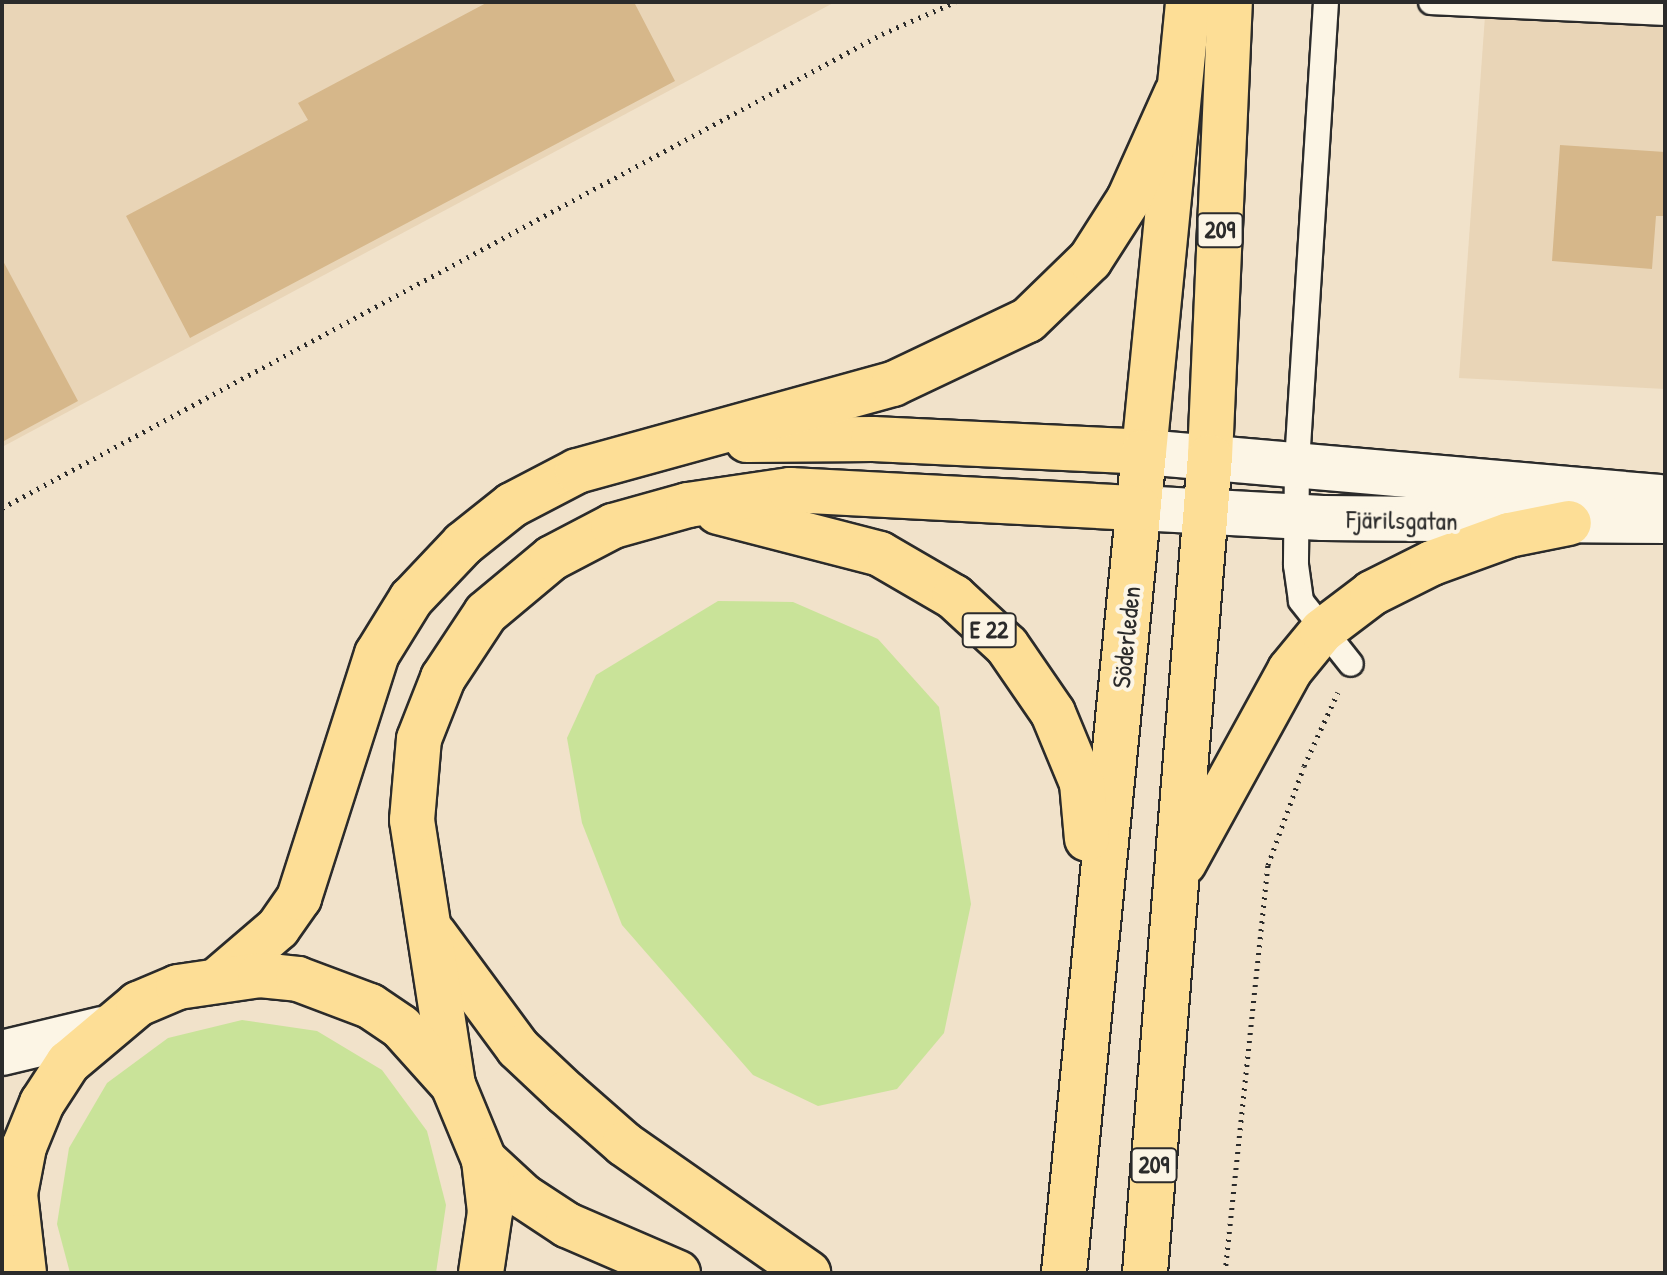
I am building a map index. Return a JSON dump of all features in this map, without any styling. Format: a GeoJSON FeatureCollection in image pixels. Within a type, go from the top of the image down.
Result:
{"type":"FeatureCollection","features":[{"type":"Feature","properties":{"kind":"main road","name":"Söderleden"},"geometry":{"type":"LineString","coordinates":[[1064,1273],[1188,2]]}},
{"type":"Feature","properties":{"kind":"main road","name":"209"},"geometry":{"type":"LineString","coordinates":[[1145,1273],[1208,511],[1230,2]]}},
{"type":"Feature","properties":{"kind":"main road"},"geometry":{"type":"LineString","coordinates":[[221,977],[278,928],[299,898],[377,654],[411,599],[463,544],[512,505],[577,471],[665,443],[893,384],[1028,320],[1090,260],[1129,199],[1177,92]]}},
{"type":"Feature","properties":{"kind":"main road"},"geometry":{"type":"LineString","coordinates":[[665,443],[873,439],[1144,452]]}},
{"type":"Feature","properties":{"kind":"main road"},"geometry":{"type":"LineString","coordinates":[[688,505],[790,490],[1139,508]]}},
{"type":"Feature","properties":{"kind":"main road","name":"E 22"},"geometry":{"type":"LineString","coordinates":[[808,1273],[624,1144],[566,1093],[518,1048],[428,925],[412,820],[419,739],[443,678],[486,613],[552,558],[613,526],[688,505],[795,528],[880,554],[954,597],[1007,646],[1053,713],[1082,783],[1097,933]]}},
{"type":"Feature","properties":{"kind":"main road"},"geometry":{"type":"LineString","coordinates":[[1177,875],[1290,670],[1322,631],[1372,593],[1432,563],[1509,535],[1569,523]]}},
{"type":"Feature","properties":{"kind":"main road"},"geometry":{"type":"LineString","coordinates":[[428,925],[453,1085],[484,1160],[490,1212],[481,1273]]}},
{"type":"Feature","properties":{"kind":"main road"},"geometry":{"type":"LineString","coordinates":[[24,1273],[15,1194],[24,1147],[42,1103],[68,1063],[102,1029],[138,1004],[221,977],[298,979],[358,1001],[401,1027],[453,1085]]}},
{"type":"Feature","properties":{"kind":"main road"},"geometry":{"type":"LineString","coordinates":[[484,1160],[523,1196],[567,1225],[678,1273]]}},
{"type":"Feature","properties":{"kind":"street","name":"Fjärilsgatan"},"geometry":{"type":"LineString","coordinates":[[1144,452],[1665,497]]}},
{"type":"Feature","properties":{"kind":"street","name":"Fjärilsgatan"},"geometry":{"type":"LineString","coordinates":[[1139,508],[1297,516],[1569,523],[1665,521]]}},
{"type":"Feature","properties":{"kind":"street"},"geometry":{"type":"LineString","coordinates":[[2,1053],[102,1029]]}},
{"type":"Feature","properties":{"kind":"lane"},"geometry":{"type":"LineString","coordinates":[[1326,2],[1297,464],[1297,516],[1301,601],[1351,664]]}},
{"type":"Feature","properties":{"kind":"lane"},"geometry":{"type":"LineString","coordinates":[[1431,2],[1665,13]]}},
{"type":"Feature","properties":{"kind":"path"},"geometry":{"type":"LineString","coordinates":[[2,508],[868,41],[955,2]]}},
{"type":"Feature","properties":{"kind":"path"},"geometry":{"type":"LineString","coordinates":[[1225,1273],[1268,865],[1304,766],[1351,664]]}},
{"type":"Feature","properties":{"kind":"shaded area"},"geometry":{"type":"Polygon","coordinates":[[[2,2],[835,2],[2,447],[2,2]]]}},
{"type":"Feature","properties":{"kind":"shaded area"},"geometry":{"type":"Polygon","coordinates":[[[1486,2],[1665,2],[1665,389],[1459,378],[1486,2]]]}},
{"type":"Feature","properties":{"kind":"green space"},"geometry":{"type":"Polygon","coordinates":[[[718,601],[793,602],[878,639],[939,707],[971,904],[944,1033],[897,1089],[818,1106],[753,1075],[622,925],[582,823],[567,738],[596,675],[718,601]]]}},
{"type":"Feature","properties":{"kind":"green space"},"geometry":{"type":"Polygon","coordinates":[[[242,1020],[317,1031],[382,1070],[427,1131],[446,1205],[436,1273],[70,1273],[57,1224],[69,1148],[107,1083],[168,1038],[242,1020]]]}},
{"type":"Feature","properties":{"kind":"building"},"geometry":{"type":"Polygon","coordinates":[[[488,2],[634,2],[675,81],[190,338],[126,216],[308,120],[298,103],[488,2]]]}},
{"type":"Feature","properties":{"kind":"building"},"geometry":{"type":"Polygon","coordinates":[[[1560,145],[1665,152],[1665,216],[1656,216],[1652,269],[1552,261],[1560,145]]]}},
{"type":"Feature","properties":{"kind":"building"},"geometry":{"type":"Polygon","coordinates":[[[2,259],[78,401],[2,442],[2,259]]]}}]}
